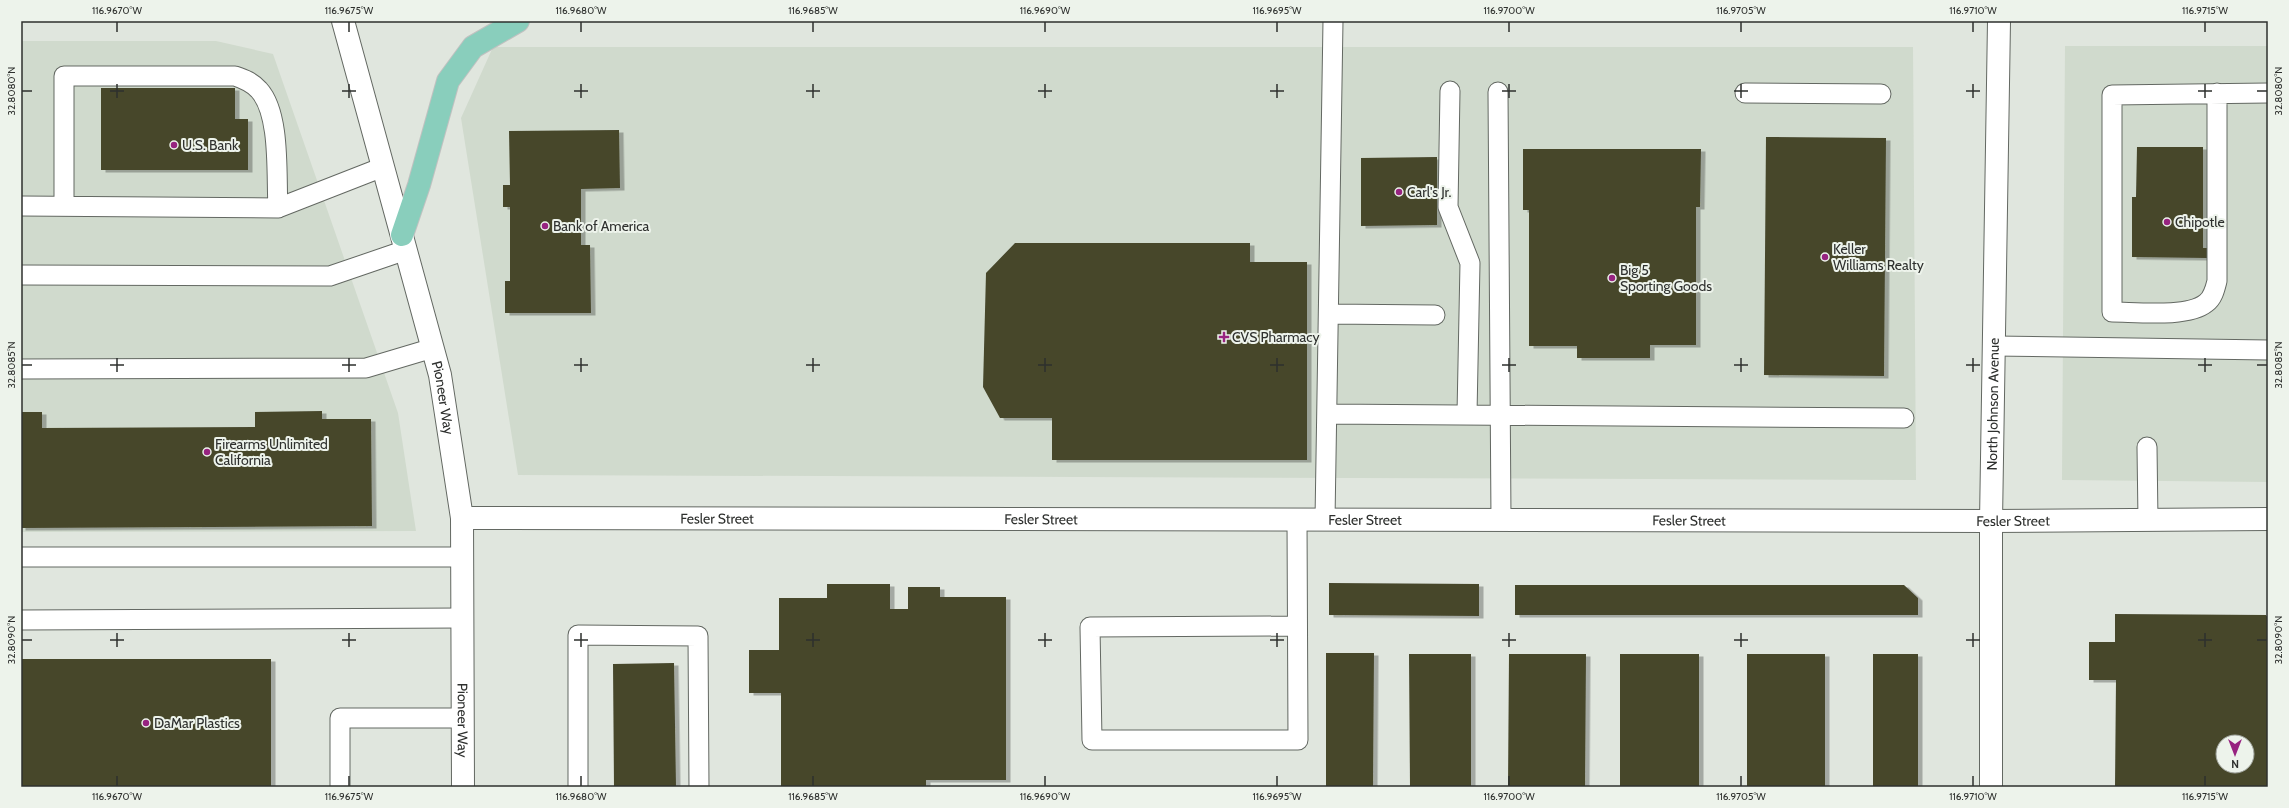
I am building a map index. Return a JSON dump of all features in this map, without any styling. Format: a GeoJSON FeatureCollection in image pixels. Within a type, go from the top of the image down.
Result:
{"type":"FeatureCollection","features":[{"type":"Feature","properties":{"kind":"main road"},"geometry":{"type":"LineString","coordinates":[[404,243],[448,81],[473,47],[518,21]]}},
{"type":"Feature","properties":{"kind":"street","name":"Pioneer Way"},"geometry":{"type":"LineString","coordinates":[[343,21],[440,375],[462,518],[463,787]]}},
{"type":"Feature","properties":{"kind":"street","name":"North Johnson Avenue"},"geometry":{"type":"LineString","coordinates":[[1992,787],[1991,522],[1999,21]]}},
{"type":"Feature","properties":{"kind":"street","name":"Fesler Street"},"geometry":{"type":"LineString","coordinates":[[462,518],[1991,522],[2268,519]]}},
{"type":"Feature","properties":{"kind":"lane"},"geometry":{"type":"LineString","coordinates":[[1325,520],[1333,21]]}},
{"type":"Feature","properties":{"kind":"lane"},"geometry":{"type":"LineString","coordinates":[[64,206],[64,76],[235,76],[249,81],[259,90],[267,102],[275,143],[278,208]]}},
{"type":"Feature","properties":{"kind":"lane"},"geometry":{"type":"LineString","coordinates":[[1450,91],[1448,207],[1470,263],[1467,414]]}},
{"type":"Feature","properties":{"kind":"lane"},"geometry":{"type":"LineString","coordinates":[[1498,92],[1501,520]]}},
{"type":"Feature","properties":{"kind":"lane"},"geometry":{"type":"LineString","coordinates":[[1745,93],[1881,94]]}},
{"type":"Feature","properties":{"kind":"lane"},"geometry":{"type":"LineString","coordinates":[[2217,93],[2217,281],[2213,294],[2206,303],[2185,312],[2112,312],[2112,94],[2217,93],[2268,93]]}},
{"type":"Feature","properties":{"kind":"lane"},"geometry":{"type":"LineString","coordinates":[[21,206],[278,208],[383,167]]}},
{"type":"Feature","properties":{"kind":"lane"},"geometry":{"type":"LineString","coordinates":[[21,275],[330,276],[404,243]]}},
{"type":"Feature","properties":{"kind":"lane"},"geometry":{"type":"LineString","coordinates":[[1329,314],[1435,315]]}},
{"type":"Feature","properties":{"kind":"lane"},"geometry":{"type":"LineString","coordinates":[[1994,346],[2268,350]]}},
{"type":"Feature","properties":{"kind":"lane"},"geometry":{"type":"LineString","coordinates":[[21,369],[366,368],[433,348]]}},
{"type":"Feature","properties":{"kind":"lane"},"geometry":{"type":"LineString","coordinates":[[1327,414],[1904,418]]}},
{"type":"Feature","properties":{"kind":"lane"},"geometry":{"type":"LineString","coordinates":[[2147,447],[2148,520]]}},
{"type":"Feature","properties":{"kind":"lane"},"geometry":{"type":"LineString","coordinates":[[1297,520],[1298,626],[1298,740],[1092,740],[1090,627],[1298,626]]}},
{"type":"Feature","properties":{"kind":"lane"},"geometry":{"type":"LineString","coordinates":[[21,557],[462,557]]}},
{"type":"Feature","properties":{"kind":"lane"},"geometry":{"type":"LineString","coordinates":[[21,620],[462,618]]}},
{"type":"Feature","properties":{"kind":"lane"},"geometry":{"type":"LineString","coordinates":[[578,787],[578,635],[698,636],[699,787]]}},
{"type":"Feature","properties":{"kind":"lane"},"geometry":{"type":"LineString","coordinates":[[340,787],[340,718],[463,718]]}},
{"type":"Feature","properties":{"kind":"shaded area"},"geometry":{"type":"Polygon","coordinates":[[[21,41],[216,41],[273,54],[398,413],[416,531],[21,532],[21,41]]]}},
{"type":"Feature","properties":{"kind":"shaded area"},"geometry":{"type":"Polygon","coordinates":[[[2065,46],[2268,46],[2268,482],[2062,480],[2065,46]]]}},
{"type":"Feature","properties":{"kind":"shaded area"},"geometry":{"type":"Polygon","coordinates":[[[493,47],[1913,47],[1916,480],[518,475],[461,118],[493,47]]]}},
{"type":"Feature","properties":{"kind":"building","name":"U.S. Bank"},"geometry":{"type":"Polygon","coordinates":[[[101,88],[235,88],[235,119],[248,119],[248,170],[101,170],[101,88]]]}},
{"type":"Feature","properties":{"kind":"building","name":"Bank of America"},"geometry":{"type":"Polygon","coordinates":[[[619,130],[620,188],[581,189],[581,245],[590,245],[591,313],[505,313],[505,281],[510,281],[510,207],[503,207],[503,185],[510,185],[509,131],[619,130]]]}},
{"type":"Feature","properties":{"kind":"building","name":"Keller Williams Realty"},"geometry":{"type":"Polygon","coordinates":[[[1766,137],[1886,138],[1884,376],[1764,375],[1766,137]]]}},
{"type":"Feature","properties":{"kind":"building","name":"Chipotle"},"geometry":{"type":"Polygon","coordinates":[[[2137,147],[2203,147],[2203,248],[2207,248],[2207,258],[2132,257],[2132,197],[2136,197],[2137,147]]]}},
{"type":"Feature","properties":{"kind":"building","name":"Big 5 Sporting Goods"},"geometry":{"type":"Polygon","coordinates":[[[1523,149],[1701,149],[1700,207],[1696,207],[1696,345],[1650,345],[1650,358],[1577,358],[1577,346],[1529,346],[1529,210],[1523,210],[1523,149]]]}},
{"type":"Feature","properties":{"kind":"building","name":"Carl's Jr."},"geometry":{"type":"Polygon","coordinates":[[[1437,157],[1437,225],[1361,226],[1361,158],[1437,157]]]}},
{"type":"Feature","properties":{"kind":"building","name":"CVS Pharmacy"},"geometry":{"type":"Polygon","coordinates":[[[1015,243],[1250,243],[1250,262],[1307,262],[1307,460],[1052,460],[1052,418],[1000,418],[983,387],[986,273],[1015,243]]]}},
{"type":"Feature","properties":{"kind":"building"},"geometry":{"type":"Polygon","coordinates":[[[322,411],[322,419],[371,419],[372,526],[21,528],[21,412],[42,412],[42,428],[255,427],[255,412],[322,411]]]}},
{"type":"Feature","properties":{"kind":"building"},"geometry":{"type":"Polygon","coordinates":[[[1329,583],[1479,584],[1479,616],[1329,615],[1329,583]]]}},
{"type":"Feature","properties":{"kind":"building"},"geometry":{"type":"Polygon","coordinates":[[[827,584],[890,584],[890,609],[908,609],[908,587],[940,587],[940,597],[1006,597],[1006,780],[926,780],[926,787],[781,787],[781,693],[749,693],[749,650],[779,650],[779,598],[827,598],[827,584]]]}},
{"type":"Feature","properties":{"kind":"building"},"geometry":{"type":"Polygon","coordinates":[[[1515,585],[1904,585],[1918,598],[1918,615],[1515,615],[1515,585]]]}},
{"type":"Feature","properties":{"kind":"building"},"geometry":{"type":"Polygon","coordinates":[[[2115,614],[2266,615],[2268,618],[2267,787],[2115,787],[2116,680],[2089,680],[2089,642],[2115,642],[2115,614]]]}},
{"type":"Feature","properties":{"kind":"building"},"geometry":{"type":"Polygon","coordinates":[[[1326,653],[1374,653],[1373,787],[1326,787],[1326,653]]]}},
{"type":"Feature","properties":{"kind":"building"},"geometry":{"type":"Polygon","coordinates":[[[1409,654],[1471,654],[1471,787],[1410,787],[1409,654]]]}},
{"type":"Feature","properties":{"kind":"building"},"geometry":{"type":"Polygon","coordinates":[[[1509,654],[1586,654],[1585,787],[1508,787],[1509,654]]]}},
{"type":"Feature","properties":{"kind":"building"},"geometry":{"type":"Polygon","coordinates":[[[1620,654],[1699,654],[1699,787],[1620,787],[1620,654]]]}},
{"type":"Feature","properties":{"kind":"building"},"geometry":{"type":"Polygon","coordinates":[[[1747,654],[1825,654],[1825,787],[1747,787],[1747,654]]]}},
{"type":"Feature","properties":{"kind":"building"},"geometry":{"type":"Polygon","coordinates":[[[1873,654],[1918,654],[1918,787],[1873,787],[1873,654]]]}},
{"type":"Feature","properties":{"kind":"building","name":"DaMar Plastics"},"geometry":{"type":"Polygon","coordinates":[[[21,659],[271,659],[271,787],[21,787],[21,659]]]}},
{"type":"Feature","properties":{"kind":"building"},"geometry":{"type":"Polygon","coordinates":[[[674,663],[676,787],[614,787],[613,664],[674,663]]]}},
{"type":"Feature","properties":{"kind":"place","name":"U.S. Bank"},"geometry":{"type":"Point","coordinates":[174,145]}},
{"type":"Feature","properties":{"kind":"place","name":"Carl's Jr."},"geometry":{"type":"Point","coordinates":[1399,192]}},
{"type":"Feature","properties":{"kind":"place","name":"Chipotle"},"geometry":{"type":"Point","coordinates":[2167,222]}},
{"type":"Feature","properties":{"kind":"place","name":"Bank of America"},"geometry":{"type":"Point","coordinates":[545,226]}},
{"type":"Feature","properties":{"kind":"place","name":"Keller Williams Realty"},"geometry":{"type":"Point","coordinates":[1825,257]}},
{"type":"Feature","properties":{"kind":"place","name":"Big 5 Sporting Goods"},"geometry":{"type":"Point","coordinates":[1612,278]}},
{"type":"Feature","properties":{"kind":"place","name":"CVS Pharmacy"},"geometry":{"type":"Point","coordinates":[1224,337]}},
{"type":"Feature","properties":{"kind":"place","name":"Firearms Unlimited California"},"geometry":{"type":"Point","coordinates":[207,452]}},
{"type":"Feature","properties":{"kind":"place","name":"DaMar Plastics"},"geometry":{"type":"Point","coordinates":[146,723]}}]}
